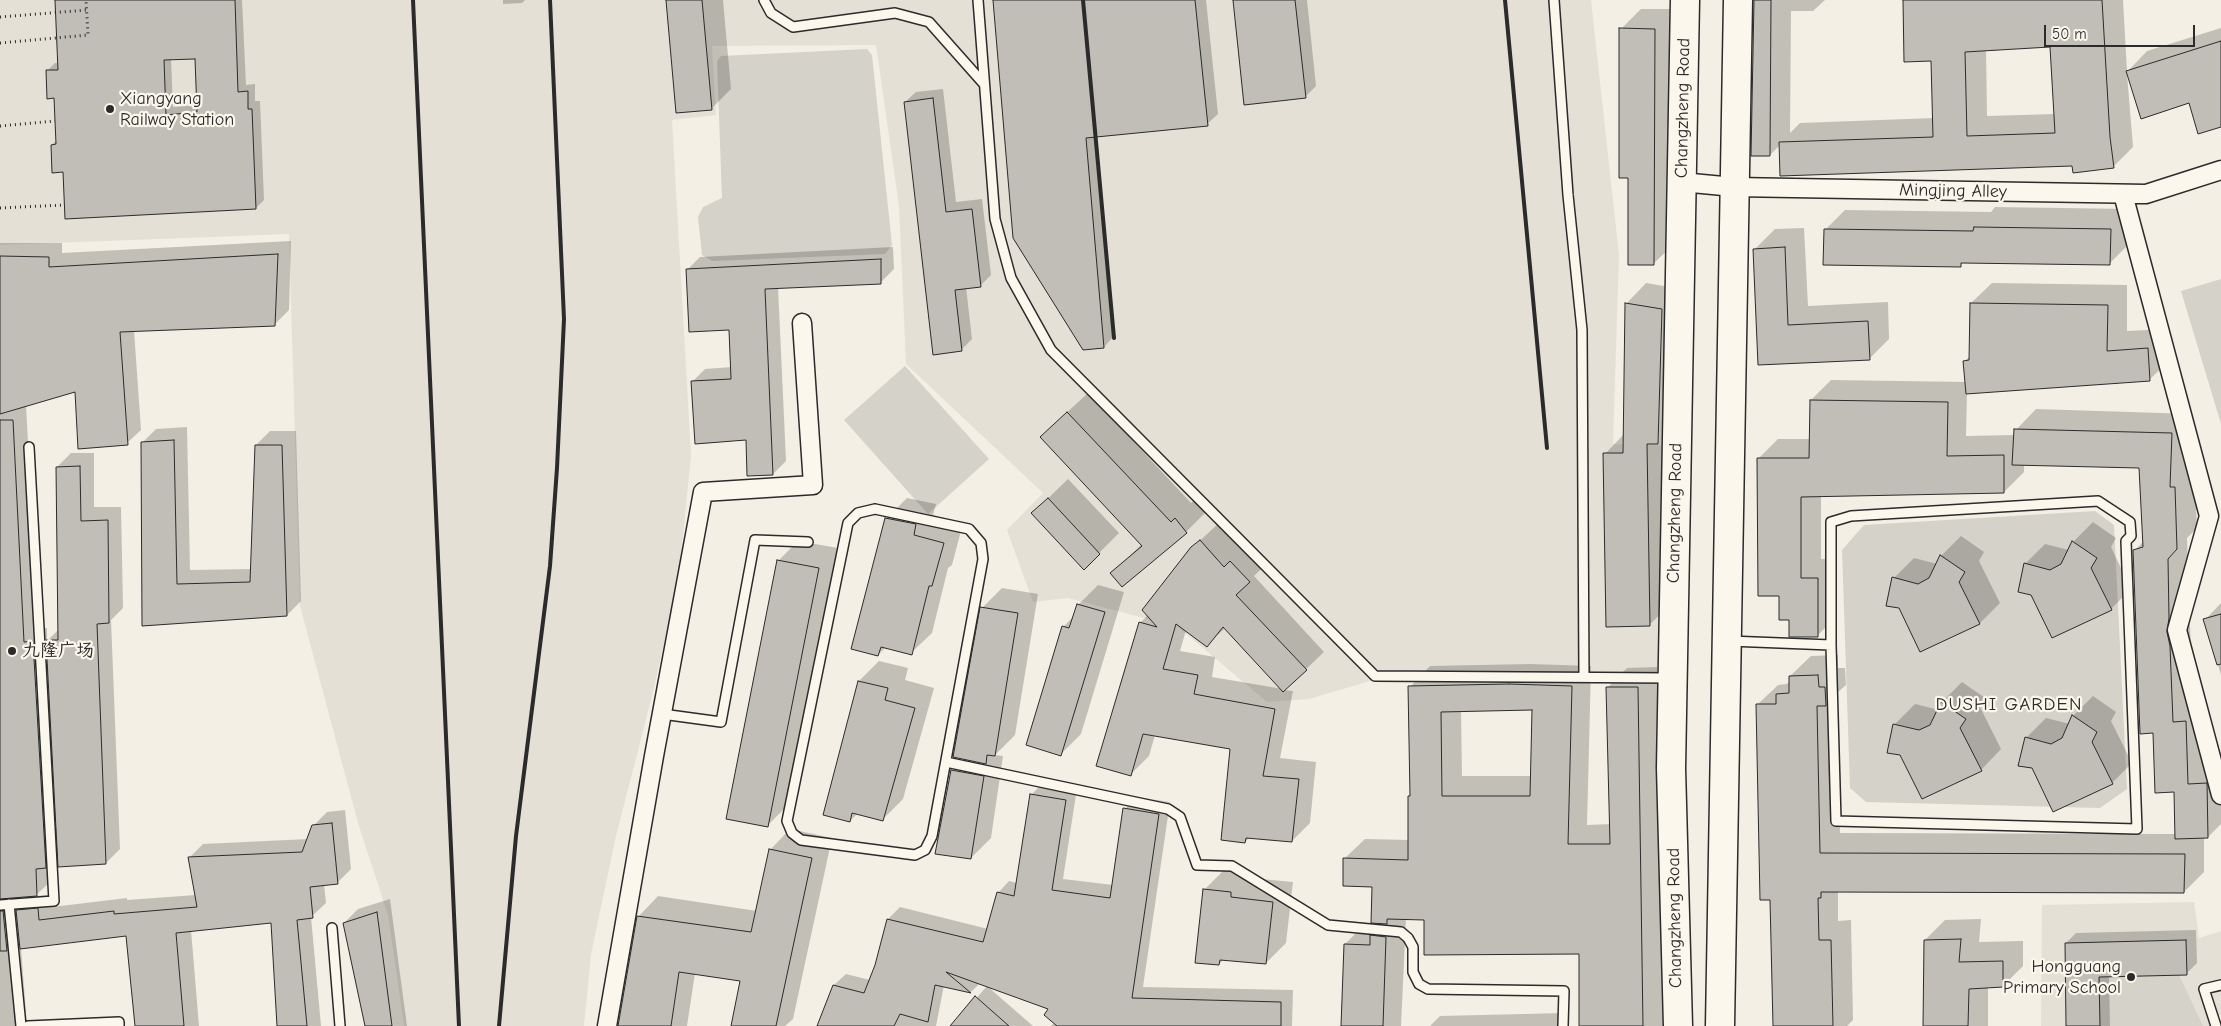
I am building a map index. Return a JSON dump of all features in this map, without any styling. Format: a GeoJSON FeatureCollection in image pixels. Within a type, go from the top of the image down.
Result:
{"type":"FeatureCollection","features":[{"type":"Feature","properties":{"kind":"main road","name":"Changzheng Road"},"geometry":{"type":"LineString","coordinates":[[1678,1026],[1671,777],[1685,0]]}},
{"type":"Feature","properties":{"kind":"main road"},"geometry":{"type":"LineString","coordinates":[[1720,1026],[1738,0]]}},
{"type":"Feature","properties":{"kind":"street","name":"Mingjing Alley"},"geometry":{"type":"LineString","coordinates":[[1681,182],[1734,187],[2146,194],[2221,170]]}},
{"type":"Feature","properties":{"kind":"street"},"geometry":{"type":"LineString","coordinates":[[2123,194],[2209,516],[2177,630],[2221,795]]}},
{"type":"Feature","properties":{"kind":"street"},"geometry":{"type":"LineString","coordinates":[[607,1026],[703,492],[813,485],[802,323]]}},
{"type":"Feature","properties":{"kind":"lane"},"geometry":{"type":"LineString","coordinates":[[764,0],[771,13],[793,27],[895,13],[929,22],[985,84]]}},
{"type":"Feature","properties":{"kind":"lane"},"geometry":{"type":"LineString","coordinates":[[978,0],[996,218],[1012,278],[1051,350],[1374,676],[1673,678]]}},
{"type":"Feature","properties":{"kind":"lane"},"geometry":{"type":"LineString","coordinates":[[1554,0],[1568,195],[1582,330],[1584,677]]}},
{"type":"Feature","properties":{"kind":"lane"},"geometry":{"type":"LineString","coordinates":[[21,1026],[5,904],[54,901],[29,447]]}},
{"type":"Feature","properties":{"kind":"lane"},"geometry":{"type":"LineString","coordinates":[[2098,501],[2130,522],[2131,536],[2126,541],[2137,829],[1836,821],[1831,645],[1831,522],[1851,516],[2098,501]]}},
{"type":"Feature","properties":{"kind":"lane"},"geometry":{"type":"LineString","coordinates":[[875,510],[969,530],[981,543],[983,559],[946,762],[932,836],[925,850],[915,855],[801,840],[792,833],[787,821],[848,523],[858,513],[875,510]]}},
{"type":"Feature","properties":{"kind":"lane"},"geometry":{"type":"LineString","coordinates":[[662,714],[720,722],[755,540],[808,542]]}},
{"type":"Feature","properties":{"kind":"lane"},"geometry":{"type":"LineString","coordinates":[[1727,641],[1831,645]]}},
{"type":"Feature","properties":{"kind":"lane"},"geometry":{"type":"LineString","coordinates":[[946,762],[1168,809],[1180,817],[1197,864],[1232,866],[1328,925],[1401,932],[1408,938],[1412,947],[1413,972],[1419,984],[1428,989],[1564,992],[1563,1026]]}},
{"type":"Feature","properties":{"kind":"lane"},"geometry":{"type":"LineString","coordinates":[[332,928],[340,1026]]}},
{"type":"Feature","properties":{"kind":"lane"},"geometry":{"type":"LineString","coordinates":[[2216,1026],[2204,988],[2221,985]]}},
{"type":"Feature","properties":{"kind":"lane"},"geometry":{"type":"LineString","coordinates":[[28,1026],[119,1022],[119,1026]]}},
{"type":"Feature","properties":{"kind":"path"},"geometry":{"type":"LineString","coordinates":[[0,43],[88,35],[86,0]]}},
{"type":"Feature","properties":{"kind":"path"},"geometry":{"type":"LineString","coordinates":[[0,17],[87,10]]}},
{"type":"Feature","properties":{"kind":"path"},"geometry":{"type":"LineString","coordinates":[[0,126],[55,121]]}},
{"type":"Feature","properties":{"kind":"path"},"geometry":{"type":"LineString","coordinates":[[0,208],[64,205]]}},
{"type":"Feature","properties":{"kind":"shaded area"},"geometry":{"type":"Polygon","coordinates":[[[0,0],[1591,0],[1619,255],[1613,444],[1677,446],[1673,683],[1370,681],[1309,699],[1267,702],[1178,627],[1068,598],[1033,602],[1007,530],[1043,493],[906,364],[899,206],[876,45],[712,46],[716,115],[672,120],[691,455],[679,577],[652,696],[616,836],[591,954],[584,1026],[404,1026],[388,915],[358,823],[300,606],[289,234],[0,245],[0,0]]]}},
{"type":"Feature","properties":{"kind":"shaded area"},"geometry":{"type":"Polygon","coordinates":[[[867,49],[872,55],[892,245],[885,254],[712,261],[702,255],[698,217],[703,207],[722,198],[717,61],[721,56],[867,49]]]}},
{"type":"Feature","properties":{"kind":"shaded area"},"geometry":{"type":"Polygon","coordinates":[[[2221,279],[2221,424],[2181,291],[2221,279]]]}},
{"type":"Feature","properties":{"kind":"shaded area"},"geometry":{"type":"Polygon","coordinates":[[[905,366],[989,459],[928,514],[844,420],[905,366]]]}},
{"type":"Feature","properties":{"kind":"shaded area"},"geometry":{"type":"Polygon","coordinates":[[[2095,511],[2114,525],[2127,789],[2100,808],[1866,802],[1850,788],[1842,550],[1864,525],[2095,511]]]}},
{"type":"Feature","properties":{"kind":"shaded area","name":"Hongguang Primary School"},"geometry":{"type":"Polygon","coordinates":[[[2194,902],[2199,938],[2221,931],[2221,1015],[2218,1016],[2221,1026],[2041,1026],[2042,905],[2194,902]]]}},
{"type":"Feature","properties":{"kind":"shaded area"},"geometry":{"type":"Polygon","coordinates":[[[2179,975],[2203,1026],[2100,1026],[2099,977],[2179,975]]]}},
{"type":"Feature","properties":{"kind":"building","name":"Xiangyang Railway Station"},"geometry":{"type":"Polygon","coordinates":[[[55,0],[235,0],[238,92],[248,91],[248,109],[252,109],[256,209],[65,219],[63,172],[52,173],[51,145],[56,144],[54,98],[47,99],[46,70],[58,70],[55,0]],[[195,59],[164,60],[166,115],[197,112],[195,59]]]}},
{"type":"Feature","properties":{"kind":"building"},"geometry":{"type":"Polygon","coordinates":[[[666,0],[702,0],[712,110],[676,113],[666,0]]]}},
{"type":"Feature","properties":{"kind":"building"},"geometry":{"type":"Polygon","coordinates":[[[993,0],[1195,0],[1208,126],[1086,138],[1104,348],[1083,350],[1013,238],[993,0]]]}},
{"type":"Feature","properties":{"kind":"building"},"geometry":{"type":"Polygon","coordinates":[[[1233,0],[1295,0],[1306,98],[1244,105],[1233,0]]]}},
{"type":"Feature","properties":{"kind":"building"},"geometry":{"type":"Polygon","coordinates":[[[1754,0],[1771,0],[1770,156],[1751,156],[1754,0]]]}},
{"type":"Feature","properties":{"kind":"building"},"geometry":{"type":"Polygon","coordinates":[[[1903,0],[2102,0],[2110,137],[2114,168],[2073,173],[2072,166],[1780,176],[1779,142],[1933,137],[1931,61],[1904,62],[1903,0]],[[2050,47],[1965,52],[1967,136],[2055,133],[2050,47]]]}},
{"type":"Feature","properties":{"kind":"building"},"geometry":{"type":"Polygon","coordinates":[[[1619,28],[1655,29],[1654,265],[1628,265],[1628,178],[1619,178],[1619,28]]]}},
{"type":"Feature","properties":{"kind":"building"},"geometry":{"type":"Polygon","coordinates":[[[2221,41],[2221,127],[2198,134],[2189,103],[2141,119],[2126,71],[2221,41]]]}},
{"type":"Feature","properties":{"kind":"building"},"geometry":{"type":"Polygon","coordinates":[[[933,98],[946,212],[972,209],[981,287],[955,290],[962,351],[933,355],[904,102],[933,98]]]}},
{"type":"Feature","properties":{"kind":"building"},"geometry":{"type":"Polygon","coordinates":[[[1974,227],[2111,229],[2110,265],[1961,263],[1961,267],[1823,265],[1824,229],[1973,231],[1974,227]]]}},
{"type":"Feature","properties":{"kind":"building"},"geometry":{"type":"Polygon","coordinates":[[[1785,247],[1788,325],[1868,321],[1870,360],[1758,365],[1753,249],[1785,247]]]}},
{"type":"Feature","properties":{"kind":"building"},"geometry":{"type":"Polygon","coordinates":[[[278,254],[275,326],[120,332],[128,445],[78,449],[75,392],[0,414],[0,256],[49,257],[49,267],[278,254]]]}},
{"type":"Feature","properties":{"kind":"building"},"geometry":{"type":"Polygon","coordinates":[[[881,259],[881,284],[765,289],[773,475],[747,476],[746,440],[695,444],[691,381],[731,379],[729,330],[689,332],[686,269],[881,259]]]}},
{"type":"Feature","properties":{"kind":"building"},"geometry":{"type":"Polygon","coordinates":[[[1625,303],[1662,309],[1658,444],[1647,444],[1650,626],[1606,627],[1603,453],[1623,453],[1625,303]]]}},
{"type":"Feature","properties":{"kind":"building"},"geometry":{"type":"Polygon","coordinates":[[[1970,303],[2108,305],[2107,351],[2148,348],[2150,381],[1966,394],[1963,361],[1969,360],[1970,303]]]}},
{"type":"Feature","properties":{"kind":"building"},"geometry":{"type":"Polygon","coordinates":[[[1810,400],[1948,402],[1947,456],[2004,455],[2004,493],[1801,497],[1801,578],[1818,578],[1818,637],[1789,637],[1789,620],[1779,620],[1779,596],[1758,596],[1757,458],[1809,458],[1810,400]]]}},
{"type":"Feature","properties":{"kind":"building"},"geometry":{"type":"Polygon","coordinates":[[[1067,412],[1171,522],[1175,518],[1187,533],[1122,587],[1110,573],[1142,546],[1040,437],[1067,412]]]}},
{"type":"Feature","properties":{"kind":"building","name":"九隆广场"},"geometry":{"type":"Polygon","coordinates":[[[0,420],[13,420],[24,642],[33,641],[46,868],[36,869],[37,896],[0,899],[0,420]]]}},
{"type":"Feature","properties":{"kind":"building"},"geometry":{"type":"Polygon","coordinates":[[[2014,429],[2172,433],[2170,487],[2175,487],[2177,549],[2168,559],[2169,618],[2167,632],[2170,646],[2173,722],[2186,721],[2188,784],[2207,783],[2208,838],[2175,839],[2174,792],[2155,793],[2153,733],[2140,734],[2133,550],[2143,547],[2139,468],[2012,465],[2014,429]]]}},
{"type":"Feature","properties":{"kind":"building"},"geometry":{"type":"Polygon","coordinates":[[[174,440],[177,584],[250,582],[255,445],[282,445],[287,616],[142,626],[141,442],[174,440]]]}},
{"type":"Feature","properties":{"kind":"building"},"geometry":{"type":"Polygon","coordinates":[[[80,466],[81,521],[108,520],[109,623],[97,624],[106,864],[58,867],[46,640],[58,640],[56,467],[80,466]]]}},
{"type":"Feature","properties":{"kind":"building"},"geometry":{"type":"Polygon","coordinates":[[[1048,498],[1100,554],[1084,570],[1031,513],[1048,498]]]}},
{"type":"Feature","properties":{"kind":"building"},"geometry":{"type":"Polygon","coordinates":[[[885,518],[916,524],[914,535],[944,543],[932,586],[929,586],[912,655],[881,647],[878,656],[851,649],[885,518]]]}},
{"type":"Feature","properties":{"kind":"building"},"geometry":{"type":"Polygon","coordinates":[[[1200,540],[1224,567],[1230,561],[1250,582],[1236,595],[1307,670],[1283,692],[1223,627],[1207,647],[1176,624],[1163,669],[1198,675],[1194,694],[1275,709],[1263,776],[1299,779],[1292,842],[1246,838],[1245,843],[1221,840],[1230,749],[1143,734],[1131,776],[1096,766],[1139,622],[1157,627],[1142,610],[1191,547],[1200,540]]]}},
{"type":"Feature","properties":{"kind":"building"},"geometry":{"type":"Polygon","coordinates":[[[2072,541],[2097,558],[2091,568],[2112,610],[2052,638],[2031,595],[2018,592],[2024,563],[2050,570],[2061,564],[2072,541]]]}},
{"type":"Feature","properties":{"kind":"building"},"geometry":{"type":"Polygon","coordinates":[[[1940,555],[1965,572],[1959,582],[1980,624],[1920,652],[1899,608],[1886,606],[1892,577],[1918,584],[1929,578],[1940,555]]]}},
{"type":"Feature","properties":{"kind":"building"},"geometry":{"type":"Polygon","coordinates":[[[777,560],[819,568],[768,827],[726,819],[777,560]]]}},
{"type":"Feature","properties":{"kind":"building"},"geometry":{"type":"Polygon","coordinates":[[[1077,604],[1105,612],[1061,756],[1026,745],[1062,626],[1069,628],[1077,604]]]}},
{"type":"Feature","properties":{"kind":"building"},"geometry":{"type":"Polygon","coordinates":[[[980,607],[1018,613],[995,756],[987,755],[986,764],[953,757],[980,607]]]}},
{"type":"Feature","properties":{"kind":"building"},"geometry":{"type":"Polygon","coordinates":[[[2221,614],[2221,664],[2217,665],[2203,619],[2221,614]]]}},
{"type":"Feature","properties":{"kind":"building"},"geometry":{"type":"Polygon","coordinates":[[[1818,675],[1819,687],[1825,687],[1826,706],[1817,706],[1820,853],[2185,854],[2184,893],[1821,892],[1821,898],[1818,898],[1819,940],[1831,940],[1833,1026],[1773,1026],[1770,900],[1760,900],[1756,704],[1776,704],[1776,694],[1789,693],[1789,676],[1818,675]]]}},
{"type":"Feature","properties":{"kind":"building"},"geometry":{"type":"Polygon","coordinates":[[[858,681],[888,688],[885,700],[915,708],[883,821],[852,813],[850,822],[823,815],[858,681]]]}},
{"type":"Feature","properties":{"kind":"building"},"geometry":{"type":"Polygon","coordinates":[[[1509,684],[1572,686],[1568,844],[1610,844],[1606,687],[1638,687],[1643,1026],[1579,1026],[1579,954],[1424,955],[1424,920],[1387,919],[1387,924],[1371,923],[1372,887],[1343,886],[1343,858],[1408,860],[1408,796],[1410,796],[1408,686],[1509,684]],[[1532,710],[1441,712],[1442,796],[1530,796],[1532,710]]]}},
{"type":"Feature","properties":{"kind":"building"},"geometry":{"type":"Polygon","coordinates":[[[1941,702],[1966,719],[1960,728],[1982,771],[1922,799],[1900,755],[1887,753],[1893,724],[1919,730],[1930,725],[1941,702]]]}},
{"type":"Feature","properties":{"kind":"building"},"geometry":{"type":"Polygon","coordinates":[[[2072,715],[2097,732],[2092,742],[2113,784],[2053,812],[2032,768],[2018,766],[2025,737],[2051,744],[2062,738],[2072,715]]]}},
{"type":"Feature","properties":{"kind":"building"},"geometry":{"type":"Polygon","coordinates":[[[951,770],[984,776],[971,859],[935,854],[951,770]]]}},
{"type":"Feature","properties":{"kind":"building"},"geometry":{"type":"Polygon","coordinates":[[[1030,794],[1066,800],[1052,890],[1110,898],[1123,808],[1159,814],[1132,998],[1281,1002],[1281,1026],[1057,1026],[1044,1015],[1048,1009],[946,972],[971,993],[935,985],[928,1022],[900,1014],[894,1026],[817,1026],[833,985],[864,993],[875,965],[887,919],[983,942],[997,892],[1014,896],[1030,794]]]}},
{"type":"Feature","properties":{"kind":"building"},"geometry":{"type":"Polygon","coordinates":[[[332,823],[338,884],[310,887],[313,918],[297,920],[307,1026],[277,1026],[271,923],[176,933],[184,1026],[135,1026],[126,936],[20,949],[16,910],[38,908],[39,920],[114,911],[114,914],[197,907],[188,857],[302,852],[312,825],[332,823]]]}},
{"type":"Feature","properties":{"kind":"building"},"geometry":{"type":"Polygon","coordinates":[[[769,849],[812,858],[776,1026],[731,1026],[740,981],[679,972],[671,1026],[618,1026],[637,916],[751,932],[769,849]]]}},
{"type":"Feature","properties":{"kind":"building"},"geometry":{"type":"Polygon","coordinates":[[[1203,889],[1231,892],[1231,897],[1273,902],[1266,964],[1220,960],[1219,965],[1195,963],[1203,889]]]}},
{"type":"Feature","properties":{"kind":"building"},"geometry":{"type":"Polygon","coordinates":[[[0,911],[3,911],[7,951],[0,951],[0,911]]]}},
{"type":"Feature","properties":{"kind":"building"},"geometry":{"type":"Polygon","coordinates":[[[377,912],[392,1026],[365,1026],[343,923],[377,912]]]}},
{"type":"Feature","properties":{"kind":"building"},"geometry":{"type":"Polygon","coordinates":[[[1370,935],[1386,937],[1383,1026],[1341,1026],[1344,944],[1370,945],[1370,935]]]}},
{"type":"Feature","properties":{"kind":"building"},"geometry":{"type":"Polygon","coordinates":[[[1961,939],[1959,962],[2003,961],[2003,987],[1969,989],[1968,1026],[1923,1026],[1924,940],[1961,939]]]}},
{"type":"Feature","properties":{"kind":"building"},"geometry":{"type":"Polygon","coordinates":[[[2186,940],[2187,975],[2099,977],[2100,1026],[2066,1026],[2065,943],[2186,940]]]}},
{"type":"Feature","properties":{"kind":"building"},"geometry":{"type":"Polygon","coordinates":[[[975,996],[1009,1026],[950,1026],[975,996]]]}},
{"type":"Feature","properties":{"kind":"railway"},"geometry":{"type":"LineString","coordinates":[[413,0],[459,1026]]}},
{"type":"Feature","properties":{"kind":"railway"},"geometry":{"type":"LineString","coordinates":[[499,1026],[516,836],[550,566],[557,468],[564,319],[550,0]]}},
{"type":"Feature","properties":{"kind":"railway"},"geometry":{"type":"LineString","coordinates":[[1083,0],[1114,338]]}},
{"type":"Feature","properties":{"kind":"railway"},"geometry":{"type":"LineString","coordinates":[[1505,0],[1547,448]]}},
{"type":"Feature","properties":{"kind":"place","name":"Xiangyang Railway Station"},"geometry":{"type":"Point","coordinates":[110,109]}},
{"type":"Feature","properties":{"kind":"place","name":"九隆广场"},"geometry":{"type":"Point","coordinates":[12,651]}},
{"type":"Feature","properties":{"kind":"place","name":"Hongguang Primary School"},"geometry":{"type":"Point","coordinates":[2131,977]}},
{"type":"Feature","properties":{"kind":"district","name":"DUSHI GARDEN"},"geometry":{"type":"Point","coordinates":[2009,705]}}]}
